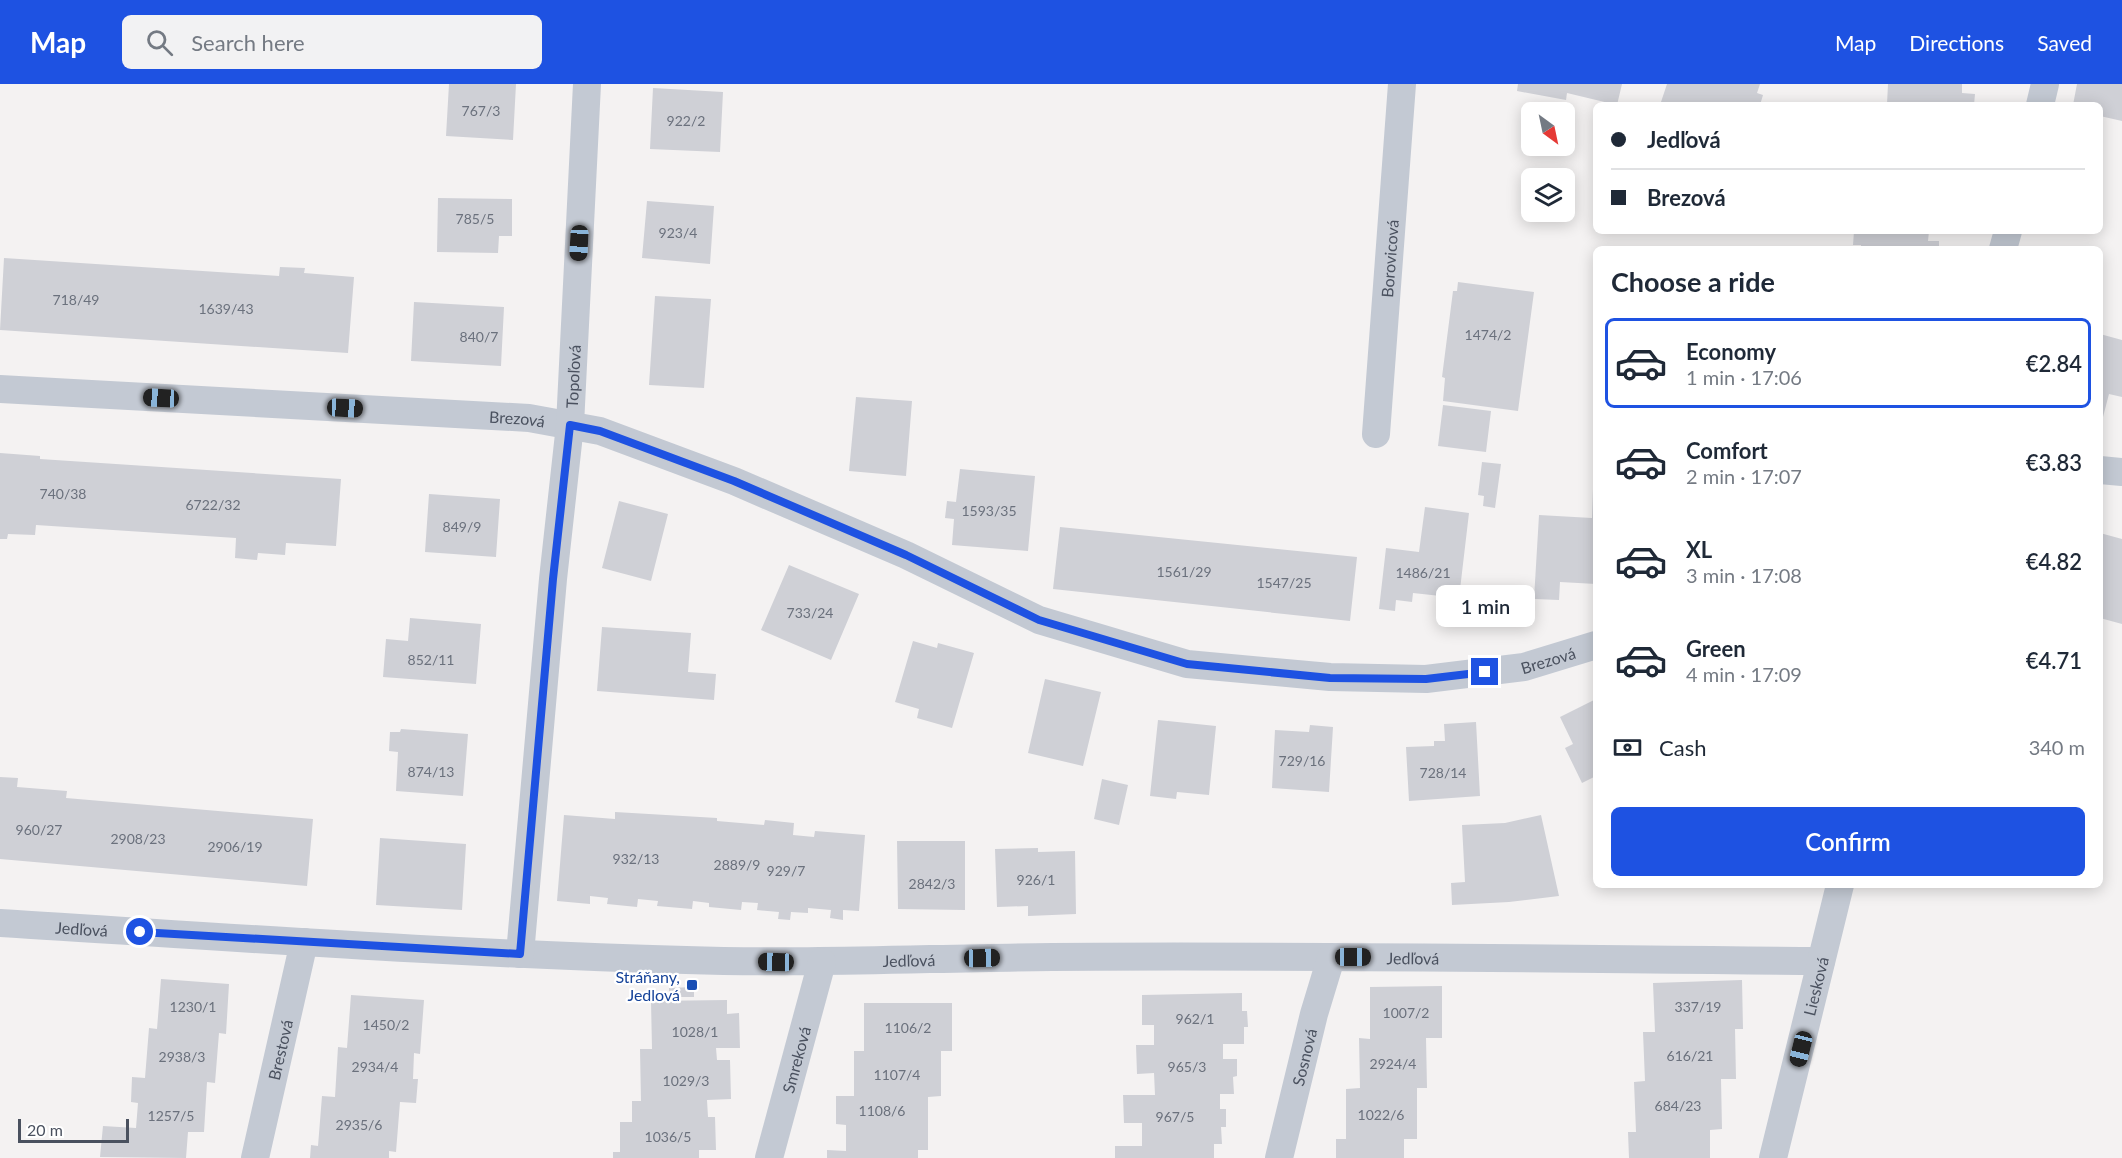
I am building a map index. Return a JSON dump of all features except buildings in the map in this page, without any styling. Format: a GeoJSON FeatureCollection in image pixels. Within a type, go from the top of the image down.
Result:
{"type":"FeatureCollection","features":[{"type":"Feature","properties":{"kind":"street","name":"Topoľová"},"geometry":{"type":"LineString","coordinates":[[520,954],[553,579],[570,425],[587,84]]}},
{"type":"Feature","properties":{"kind":"street","name":"Borovicová"},"geometry":{"type":"LineString","coordinates":[[1376,434],[1402,84]]}},
{"type":"Feature","properties":{"kind":"street"},"geometry":{"type":"LineString","coordinates":[[2041,102],[2045,84]]}},
{"type":"Feature","properties":{"kind":"street","name":"Brezová"},"geometry":{"type":"LineString","coordinates":[[0,389],[529,418],[600,431],[734,481],[906,555],[1039,620],[1187,664],[1330,678],[1426,679],[1524,667],[1593,646]]}},
{"type":"Feature","properties":{"kind":"street"},"geometry":{"type":"LineString","coordinates":[[2103,470],[2122,472]]}},
{"type":"Feature","properties":{"kind":"street","name":"Liesková"},"geometry":{"type":"LineString","coordinates":[[1773,1158],[1812,1006],[1838,888]]}},
{"type":"Feature","properties":{"kind":"street","name":"Jedľová"},"geometry":{"type":"LineString","coordinates":[[0,923],[520,954],[686,960],[822,962],[1051,957],[1821,961]]}},
{"type":"Feature","properties":{"kind":"street","name":"Brestová"},"geometry":{"type":"LineString","coordinates":[[255,1158],[304,942]]}},
{"type":"Feature","properties":{"kind":"street","name":"Sosnová"},"geometry":{"type":"LineString","coordinates":[[1279,1158],[1314,1014],[1331,958]]}},
{"type":"Feature","properties":{"kind":"street","name":"Smreková"},"geometry":{"type":"LineString","coordinates":[[769,1158],[822,962]]}},
{"type":"Feature","properties":{"kind":"place","name":"Stráňany, Jedlová"},"geometry":{"type":"Point","coordinates":[692,985]}},
{"type":"Feature","properties":{"kind":"route"},"geometry":{"type":"LineString","coordinates":[[140,932],[520,954],[553,579],[570,425],[600,431],[734,481],[906,555],[1039,620],[1187,664],[1330,678],[1426,679],[1485,672]]}}]}
